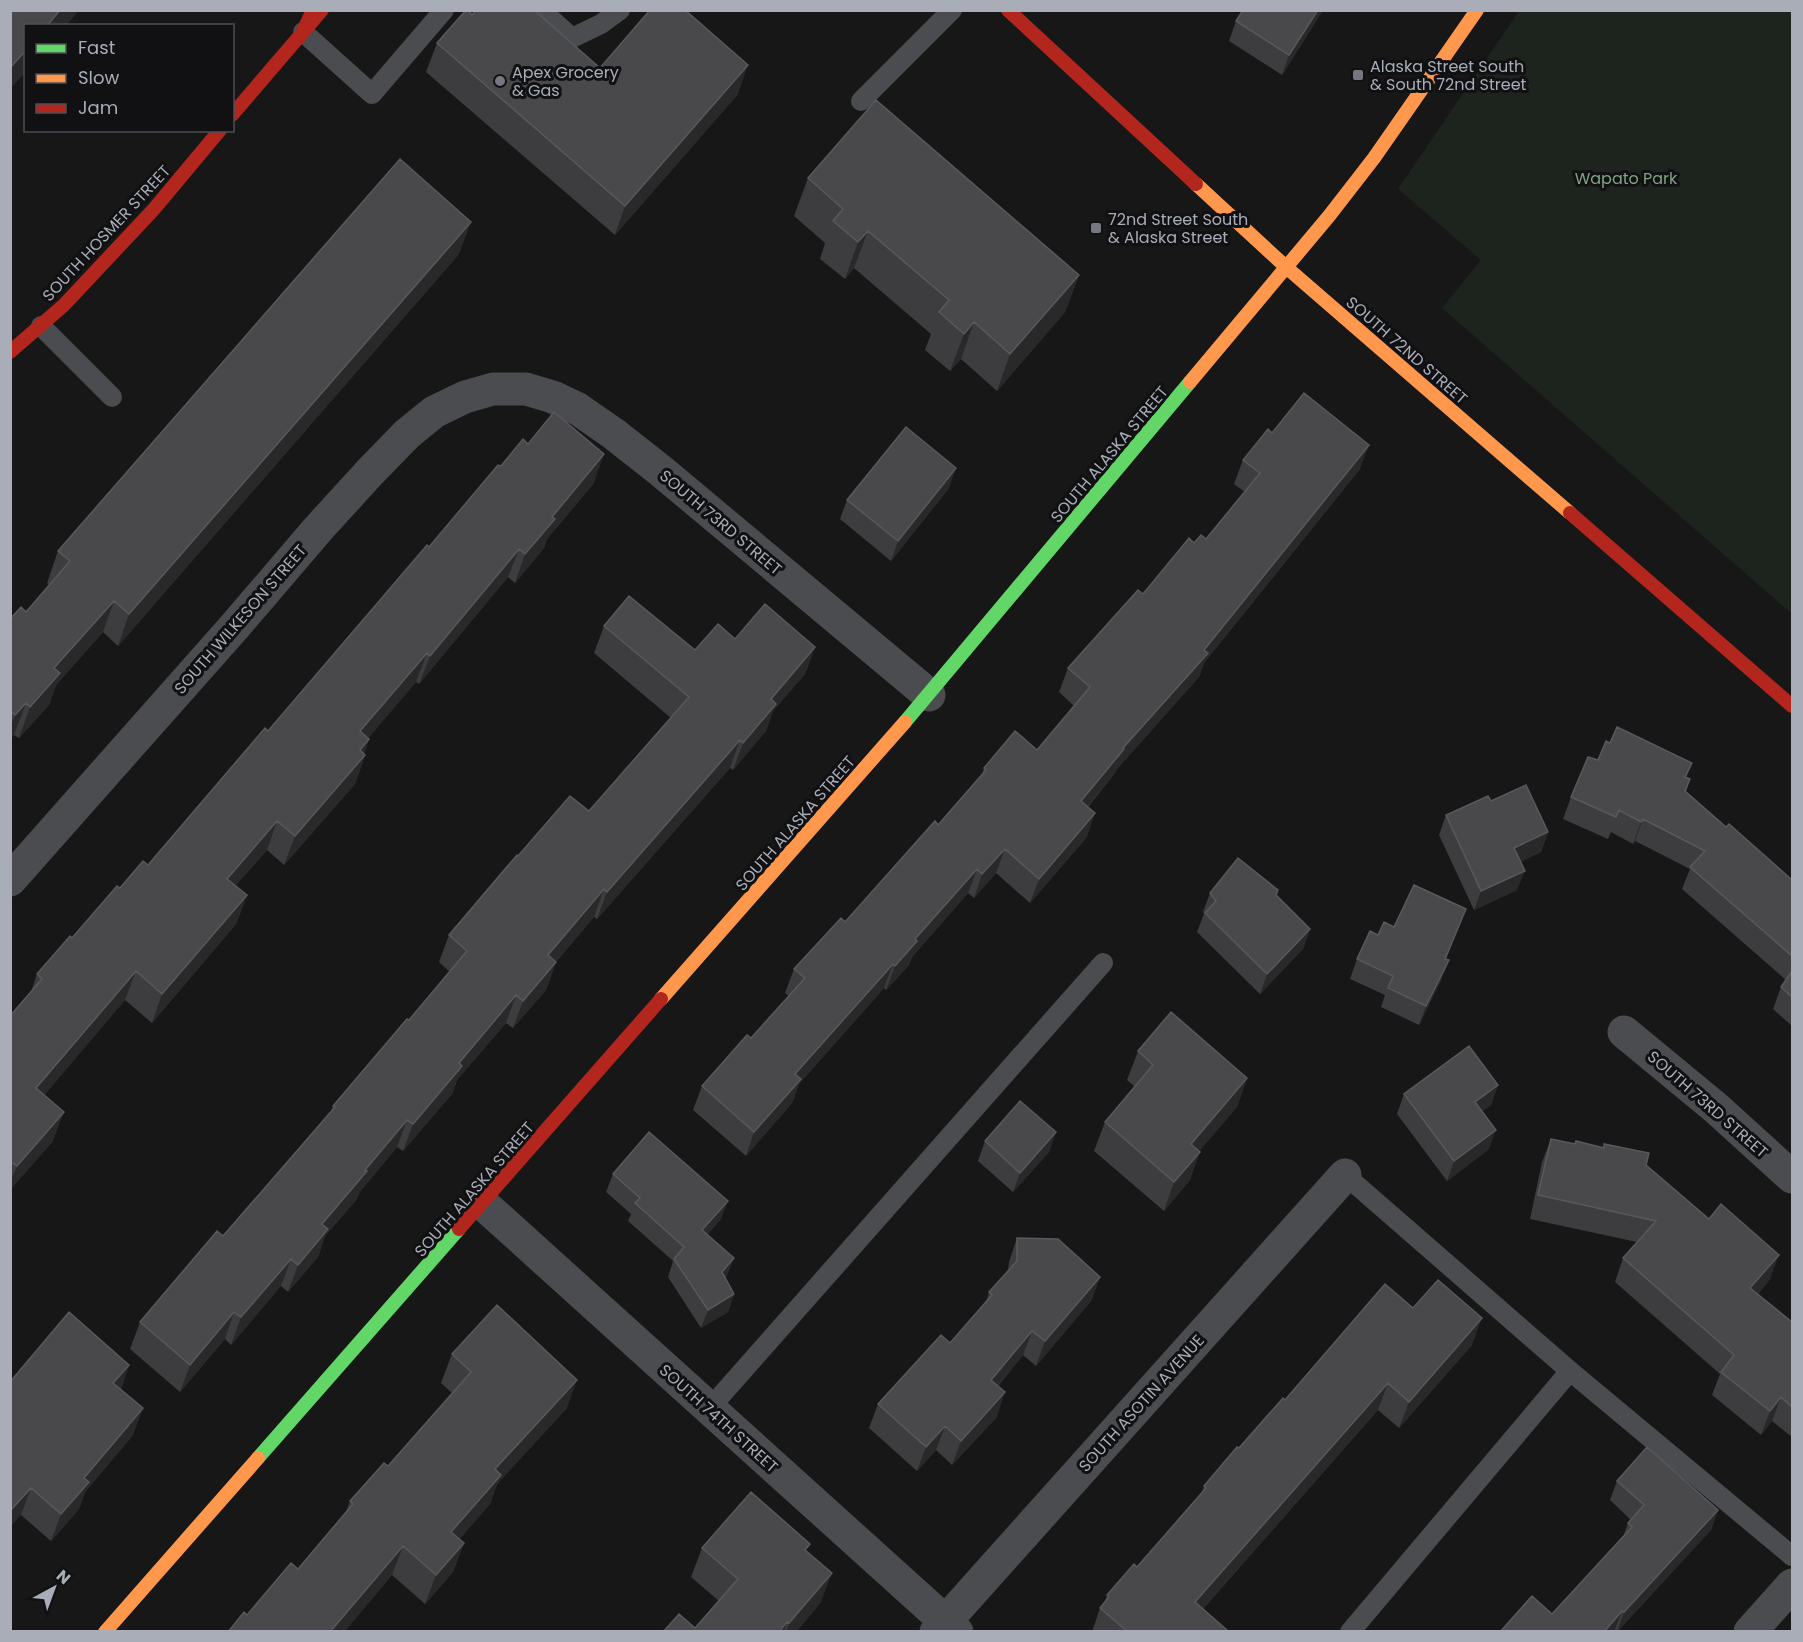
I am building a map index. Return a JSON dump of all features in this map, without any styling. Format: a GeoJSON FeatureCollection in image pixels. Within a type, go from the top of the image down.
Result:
{"type":"FeatureCollection","features":[{"type":"Feature","properties":{"kind":"street"},"geometry":{"type":"LineString","coordinates":[[303,32],[313,10]]}},
{"type":"Feature","properties":{"kind":"street"},"geometry":{"type":"LineString","coordinates":[[234,113],[322,10]]}},
{"type":"Feature","properties":{"kind":"street","name":"SOUTH 72ND STREET"},"geometry":{"type":"LineString","coordinates":[[1008,10],[1286,267],[1792,706]]}},
{"type":"Feature","properties":{"kind":"street","name":"SOUTH ALASKA STREET"},"geometry":{"type":"LineString","coordinates":[[105,1632],[929,695],[1329,216],[1374,158],[1477,10]]}},
{"type":"Feature","properties":{"kind":"street","name":"SOUTH HOSMER STREET"},"geometry":{"type":"LineString","coordinates":[[10,352],[64,305],[154,209],[218,132]]}},
{"type":"Feature","properties":{"kind":"street","name":"SOUTH 73RD STREET"},"geometry":{"type":"LineString","coordinates":[[493,389],[526,389],[553,397],[578,409],[614,434],[929,695]]}},
{"type":"Feature","properties":{"kind":"street","name":"SOUTH WILKESON STREET"},"geometry":{"type":"LineString","coordinates":[[10,880],[318,529],[407,434],[434,412],[465,397],[493,389]]}},
{"type":"Feature","properties":{"kind":"street","name":"SOUTH 73RD STREET"},"geometry":{"type":"LineString","coordinates":[[1624,1032],[1716,1108],[1792,1177]]}},
{"type":"Feature","properties":{"kind":"street","name":"SOUTH ASOTIN AVENUE"},"geometry":{"type":"LineString","coordinates":[[946,1628],[1345,1175]]}},
{"type":"Feature","properties":{"kind":"street","name":"SOUTH 74TH STREET"},"geometry":{"type":"LineString","coordinates":[[483,1204],[946,1628]]}},
{"type":"Feature","properties":{"kind":"street"},"geometry":{"type":"LineString","coordinates":[[1750,1632],[1792,1585]]}},
{"type":"Feature","properties":{"kind":"lane"},"geometry":{"type":"LineString","coordinates":[[303,32],[372,94],[444,10]]}},
{"type":"Feature","properties":{"kind":"lane"},"geometry":{"type":"LineString","coordinates":[[541,10],[572,38],[601,24],[620,10]]}},
{"type":"Feature","properties":{"kind":"lane"},"geometry":{"type":"LineString","coordinates":[[861,101],[952,10]]}},
{"type":"Feature","properties":{"kind":"lane"},"geometry":{"type":"LineString","coordinates":[[41,326],[112,397]]}},
{"type":"Feature","properties":{"kind":"lane"},"geometry":{"type":"LineString","coordinates":[[709,1409],[1103,963]]}},
{"type":"Feature","properties":{"kind":"lane"},"geometry":{"type":"LineString","coordinates":[[1345,1175],[1570,1371],[1792,1556]]}},
{"type":"Feature","properties":{"kind":"lane"},"geometry":{"type":"LineString","coordinates":[[1350,1632],[1570,1371]]}},
{"type":"Feature","properties":{"kind":"green space","name":"Wapato Park"},"geometry":{"type":"Polygon","coordinates":[[[1519,11],[1792,11],[1792,614],[1442,308],[1481,260],[1398,189],[1519,11]]]}},
{"type":"Feature","properties":{"kind":"building"},"geometry":{"type":"Polygon","coordinates":[[[10,10],[60,10],[49,24],[24,24],[24,52],[10,68],[10,10]]]}},
{"type":"Feature","properties":{"kind":"building"},"geometry":{"type":"Polygon","coordinates":[[[466,10],[472,15],[476,10],[534,10],[600,68],[650,10],[685,10],[748,65],[625,206],[437,43],[466,10]]]}},
{"type":"Feature","properties":{"kind":"building"},"geometry":{"type":"Polygon","coordinates":[[[1243,10],[1318,10],[1289,55],[1236,21],[1243,10]]]}},
{"type":"Feature","properties":{"kind":"building"},"geometry":{"type":"Polygon","coordinates":[[[876,100],[1079,275],[1010,354],[974,322],[964,334],[939,312],[949,300],[868,231],[858,242],[833,221],[843,209],[808,178],[876,100]]]}},
{"type":"Feature","properties":{"kind":"building"},"geometry":{"type":"Polygon","coordinates":[[[400,159],[471,222],[129,614],[114,601],[54,668],[60,673],[30,707],[26,703],[15,715],[10,711],[10,619],[21,607],[26,612],[70,561],[58,551],[400,159]]]}},
{"type":"Feature","properties":{"kind":"building"},"geometry":{"type":"Polygon","coordinates":[[[1304,393],[1369,445],[1204,650],[1208,653],[1123,748],[1081,801],[1095,813],[1039,879],[1005,849],[982,874],[977,869],[915,939],[917,941],[895,966],[893,964],[795,1074],[801,1079],[754,1132],[702,1086],[747,1035],[751,1038],[805,978],[794,969],[841,918],[845,922],[935,821],[938,825],[986,770],[984,768],[1015,731],[1037,750],[1090,687],[1068,668],[1138,590],[1143,594],[1189,538],[1194,543],[1201,535],[1206,539],[1260,473],[1243,460],[1268,429],[1272,433],[1304,393]]]}},
{"type":"Feature","properties":{"kind":"building"},"geometry":{"type":"Polygon","coordinates":[[[554,412],[604,454],[552,517],[555,519],[525,554],[519,549],[430,656],[427,653],[360,731],[369,739],[360,750],[365,755],[295,836],[277,821],[227,879],[247,895],[162,994],[136,971],[36,1088],[64,1112],[17,1166],[10,1161],[10,1016],[42,979],[37,974],[117,886],[120,888],[143,861],[148,865],[265,728],[268,731],[498,465],[501,466],[523,439],[528,444],[554,412]]]}},
{"type":"Feature","properties":{"kind":"building"},"geometry":{"type":"Polygon","coordinates":[[[906,427],[956,468],[898,541],[847,500],[906,427]]]}},
{"type":"Feature","properties":{"kind":"building"},"geometry":{"type":"Polygon","coordinates":[[[629,596],[695,650],[718,624],[735,639],[765,604],[815,647],[771,699],[776,704],[743,743],[740,740],[607,892],[604,889],[548,955],[556,962],[523,1001],[516,995],[459,1063],[462,1066],[413,1124],[407,1120],[365,1170],[367,1171],[322,1224],[328,1229],[298,1265],[291,1259],[241,1317],[234,1312],[190,1365],[140,1322],[217,1231],[223,1236],[467,951],[449,935],[517,855],[570,796],[589,811],[689,697],[604,626],[629,596]]]}},
{"type":"Feature","properties":{"kind":"building"},"geometry":{"type":"Polygon","coordinates":[[[1617,727],[1692,763],[1685,777],[1690,779],[1685,791],[1726,827],[1729,824],[1792,880],[1792,956],[1690,867],[1705,851],[1643,819],[1641,822],[1619,810],[1616,817],[1571,797],[1588,757],[1598,760],[1606,741],[1610,743],[1617,727]]]}},
{"type":"Feature","properties":{"kind":"building"},"geometry":{"type":"Polygon","coordinates":[[[1526,785],[1548,832],[1514,848],[1525,871],[1481,891],[1446,815],[1488,796],[1491,801],[1526,785]]]}},
{"type":"Feature","properties":{"kind":"building"},"geometry":{"type":"Polygon","coordinates":[[[1238,858],[1278,890],[1276,895],[1310,929],[1267,974],[1205,913],[1216,901],[1210,893],[1238,858]]]}},
{"type":"Feature","properties":{"kind":"building"},"geometry":{"type":"Polygon","coordinates":[[[1414,885],[1466,909],[1445,959],[1449,960],[1426,1006],[1388,988],[1393,976],[1357,959],[1370,931],[1378,935],[1384,922],[1394,927],[1414,885]]]}},
{"type":"Feature","properties":{"kind":"building"},"geometry":{"type":"Polygon","coordinates":[[[1792,971],[1792,997],[1781,987],[1792,971]]]}},
{"type":"Feature","properties":{"kind":"building"},"geometry":{"type":"Polygon","coordinates":[[[1171,1012],[1247,1078],[1191,1144],[1200,1152],[1174,1182],[1105,1122],[1153,1065],[1138,1051],[1171,1012]]]}},
{"type":"Feature","properties":{"kind":"building"},"geometry":{"type":"Polygon","coordinates":[[[1469,1046],[1498,1085],[1475,1102],[1496,1130],[1454,1161],[1404,1094],[1469,1046]]]}},
{"type":"Feature","properties":{"kind":"building"},"geometry":{"type":"Polygon","coordinates":[[[1020,1101],[1056,1132],[1020,1173],[985,1141],[1020,1101]]]}},
{"type":"Feature","properties":{"kind":"building"},"geometry":{"type":"Polygon","coordinates":[[[649,1132],[728,1201],[702,1230],[734,1258],[722,1272],[734,1294],[708,1310],[674,1259],[684,1247],[635,1203],[640,1198],[613,1174],[649,1132]]]}},
{"type":"Feature","properties":{"kind":"building"},"geometry":{"type":"Polygon","coordinates":[[[1551,1139],[1575,1144],[1576,1141],[1604,1148],[1604,1144],[1649,1153],[1646,1165],[1709,1219],[1721,1204],[1779,1255],[1750,1288],[1792,1322],[1792,1407],[1781,1397],[1770,1411],[1721,1372],[1734,1355],[1623,1258],[1656,1221],[1538,1195],[1551,1139]]]}},
{"type":"Feature","properties":{"kind":"building"},"geometry":{"type":"Polygon","coordinates":[[[1017,1238],[1058,1239],[1100,1277],[1045,1341],[1032,1331],[991,1380],[1005,1392],[961,1441],[945,1426],[926,1447],[878,1404],[941,1335],[950,1343],[992,1295],[989,1292],[1017,1261],[1017,1238]]]}},
{"type":"Feature","properties":{"kind":"building"},"geometry":{"type":"Polygon","coordinates":[[[1438,1280],[1482,1318],[1409,1402],[1388,1383],[1195,1602],[1227,1630],[1225,1632],[1128,1632],[1100,1608],[1109,1597],[1107,1595],[1134,1564],[1137,1567],[1206,1488],[1204,1486],[1237,1447],[1239,1448],[1283,1398],[1285,1400],[1385,1284],[1413,1308],[1438,1280]]]}},
{"type":"Feature","properties":{"kind":"building"},"geometry":{"type":"Polygon","coordinates":[[[497,1305],[577,1380],[495,1469],[501,1475],[451,1532],[464,1543],[436,1575],[403,1546],[330,1632],[228,1632],[244,1612],[247,1615],[291,1563],[298,1569],[353,1504],[350,1501],[384,1463],[388,1466],[471,1372],[452,1354],[497,1305]]]}},
{"type":"Feature","properties":{"kind":"building"},"geometry":{"type":"Polygon","coordinates":[[[69,1312],[129,1365],[113,1383],[143,1408],[84,1478],[89,1482],[61,1514],[31,1488],[10,1511],[10,1382],[69,1312]]]}},
{"type":"Feature","properties":{"kind":"building"},"geometry":{"type":"Polygon","coordinates":[[[1647,1447],[1718,1510],[1604,1632],[1500,1632],[1532,1596],[1552,1614],[1632,1527],[1628,1523],[1644,1505],[1617,1481],[1647,1447]]]}},
{"type":"Feature","properties":{"kind":"building"},"geometry":{"type":"Polygon","coordinates":[[[751,1492],[810,1544],[805,1550],[832,1573],[779,1632],[663,1632],[679,1614],[695,1628],[738,1579],[702,1548],[751,1492]]]}},
{"type":"Feature","properties":{"kind":"traffic: fast"},"geometry":{"type":"LineString","coordinates":[[905,722],[1190,382]]}},
{"type":"Feature","properties":{"kind":"traffic: fast"},"geometry":{"type":"LineString","coordinates":[[258,1458],[459,1229]]}},
{"type":"Feature","properties":{"kind":"traffic: slow"},"geometry":{"type":"LineString","coordinates":[[1190,382],[1329,216],[1374,158],[1477,10]]}},
{"type":"Feature","properties":{"kind":"traffic: slow"},"geometry":{"type":"LineString","coordinates":[[1196,184],[1286,267],[1570,513]]}},
{"type":"Feature","properties":{"kind":"traffic: slow"},"geometry":{"type":"LineString","coordinates":[[661,999],[905,722]]}},
{"type":"Feature","properties":{"kind":"traffic: slow"},"geometry":{"type":"LineString","coordinates":[[105,1632],[258,1458]]}},
{"type":"Feature","properties":{"kind":"traffic: jam"},"geometry":{"type":"LineString","coordinates":[[303,32],[313,10]]}},
{"type":"Feature","properties":{"kind":"traffic: jam"},"geometry":{"type":"LineString","coordinates":[[234,113],[322,10]]}},
{"type":"Feature","properties":{"kind":"traffic: jam"},"geometry":{"type":"LineString","coordinates":[[1008,10],[1196,184]]}},
{"type":"Feature","properties":{"kind":"traffic: jam"},"geometry":{"type":"LineString","coordinates":[[10,352],[64,305],[154,209],[218,132]]}},
{"type":"Feature","properties":{"kind":"traffic: jam"},"geometry":{"type":"LineString","coordinates":[[1570,513],[1792,706]]}},
{"type":"Feature","properties":{"kind":"traffic: jam"},"geometry":{"type":"LineString","coordinates":[[459,1229],[661,999]]}},
{"type":"Feature","properties":{"kind":"place","name":"Alaska Street South & South 72nd Street"},"geometry":{"type":"Point","coordinates":[1358,75]}},
{"type":"Feature","properties":{"kind":"place","name":"Apex Grocery & Gas"},"geometry":{"type":"Point","coordinates":[500,81]}},
{"type":"Feature","properties":{"kind":"place","name":"72nd Street South & Alaska Street"},"geometry":{"type":"Point","coordinates":[1096,228]}}]}
